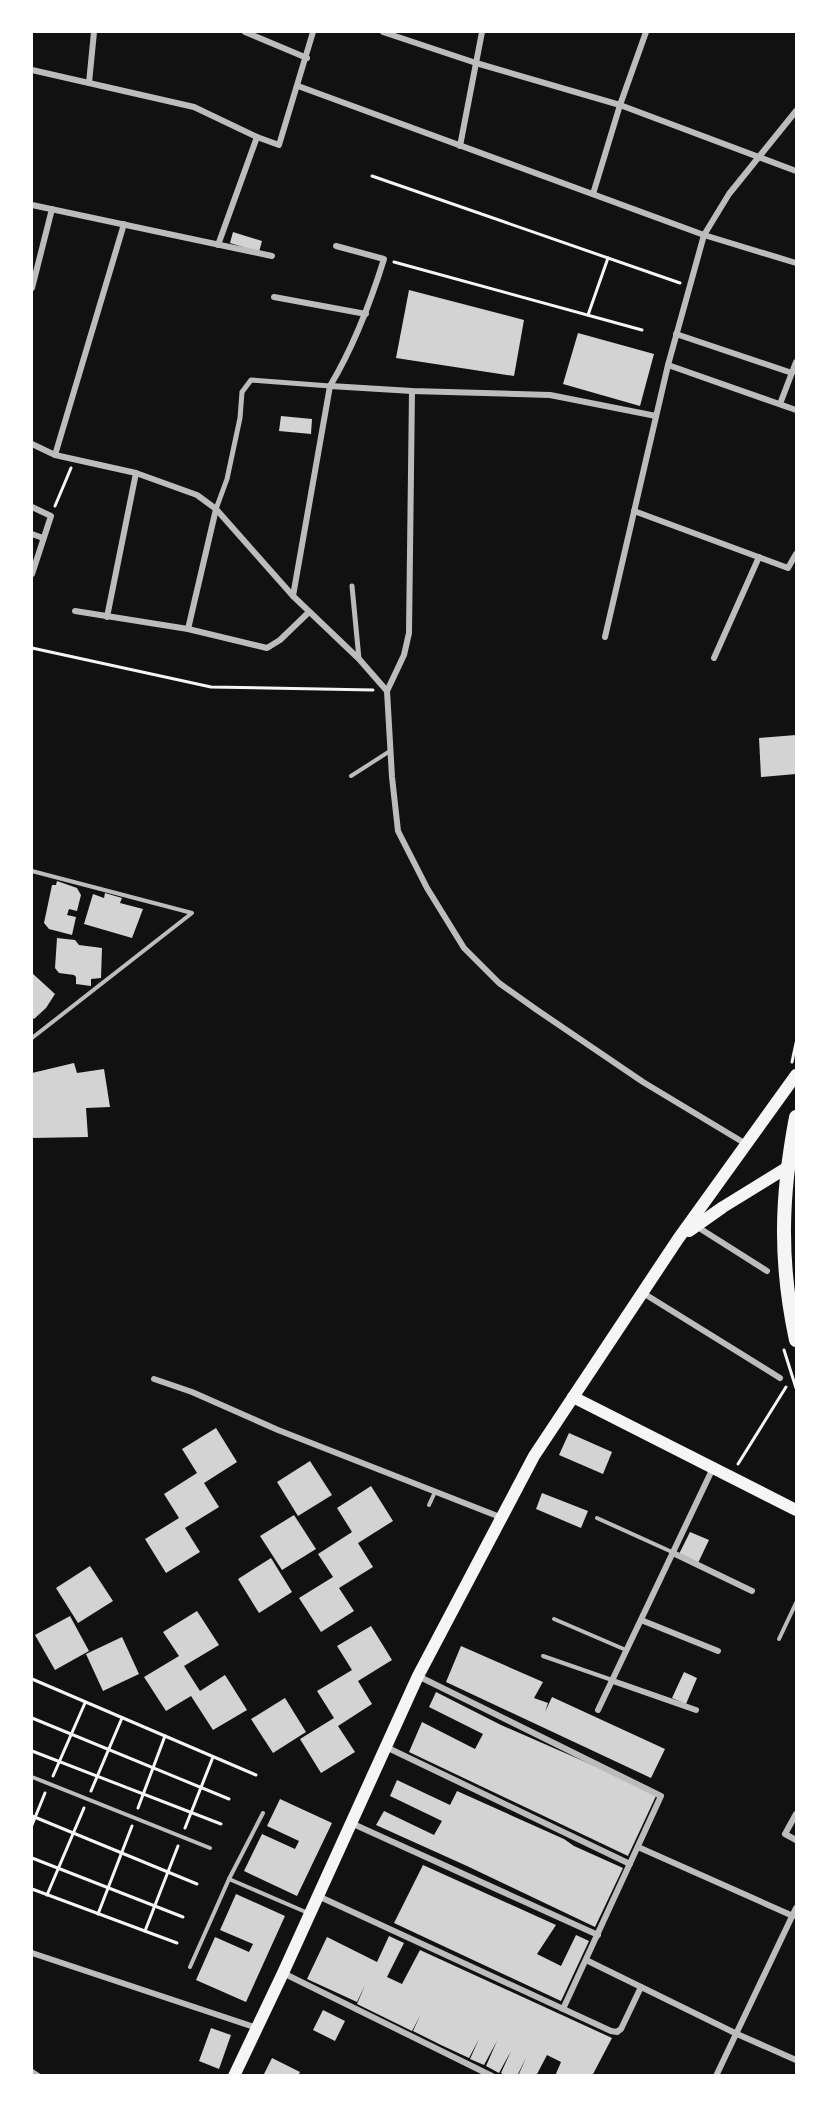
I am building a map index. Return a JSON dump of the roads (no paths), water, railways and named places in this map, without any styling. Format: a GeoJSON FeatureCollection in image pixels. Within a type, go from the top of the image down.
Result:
{"type":"FeatureCollection","features":[{"type":"Feature","properties":{"kind":"main road"},"geometry":{"type":"LineString","coordinates":[[236,2075],[418,1676],[534,1456],[678,1239],[796,1075]]}},
{"type":"Feature","properties":{"kind":"main road"},"geometry":{"type":"LineString","coordinates":[[796,1117],[784,1256],[786,1288],[796,1340]]}},
{"type":"Feature","properties":{"kind":"main road"},"geometry":{"type":"LineString","coordinates":[[678,1239],[792,1164]]}},
{"type":"Feature","properties":{"kind":"main road"},"geometry":{"type":"LineString","coordinates":[[573,1397],[796,1510]]}},
{"type":"Feature","properties":{"kind":"street"},"geometry":{"type":"LineString","coordinates":[[89,83],[94,32]]}},
{"type":"Feature","properties":{"kind":"street"},"geometry":{"type":"LineString","coordinates":[[245,32],[307,58]]}},
{"type":"Feature","properties":{"kind":"street"},"geometry":{"type":"LineString","coordinates":[[32,70],[194,107],[279,145],[313,32]]}},
{"type":"Feature","properties":{"kind":"street"},"geometry":{"type":"LineString","coordinates":[[383,32],[476,63],[620,105],[796,171]]}},
{"type":"Feature","properties":{"kind":"street"},"geometry":{"type":"LineString","coordinates":[[460,146],[482,32]]}},
{"type":"Feature","properties":{"kind":"street"},"geometry":{"type":"LineString","coordinates":[[593,194],[620,105],[646,32]]}},
{"type":"Feature","properties":{"kind":"street"},"geometry":{"type":"LineString","coordinates":[[298,86],[704,235],[796,263]]}},
{"type":"Feature","properties":{"kind":"street"},"geometry":{"type":"LineString","coordinates":[[605,637],[668,365],[704,235],[729,194],[796,111]]}},
{"type":"Feature","properties":{"kind":"street"},"geometry":{"type":"LineString","coordinates":[[218,245],[256,136]]}},
{"type":"Feature","properties":{"kind":"street"},"geometry":{"type":"LineString","coordinates":[[32,205],[272,256]]}},
{"type":"Feature","properties":{"kind":"street"},"geometry":{"type":"LineString","coordinates":[[32,288],[52,209]]}},
{"type":"Feature","properties":{"kind":"street"},"geometry":{"type":"LineString","coordinates":[[55,455],[124,224]]}},
{"type":"Feature","properties":{"kind":"street"},"geometry":{"type":"LineString","coordinates":[[293,596],[330,386],[346,360],[366,314],[384,259],[336,246]]}},
{"type":"Feature","properties":{"kind":"street"},"geometry":{"type":"LineString","coordinates":[[274,297],[366,314]]}},
{"type":"Feature","properties":{"kind":"street"},"geometry":{"type":"LineString","coordinates":[[676,334],[792,373]]}},
{"type":"Feature","properties":{"kind":"street"},"geometry":{"type":"LineString","coordinates":[[780,404],[796,362]]}},
{"type":"Feature","properties":{"kind":"street"},"geometry":{"type":"LineString","coordinates":[[668,365],[796,410]]}},
{"type":"Feature","properties":{"kind":"street"},"geometry":{"type":"LineString","coordinates":[[188,629],[216,509],[227,478],[240,418],[242,392],[251,380],[412,391],[550,395],[656,416]]}},
{"type":"Feature","properties":{"kind":"street"},"geometry":{"type":"LineString","coordinates":[[412,391],[409,633],[404,655],[387,691],[398,831],[427,888],[464,948],[499,984],[643,1082],[746,1144]]}},
{"type":"Feature","properties":{"kind":"street"},"geometry":{"type":"LineString","coordinates":[[32,444],[55,455],[136,473],[197,495],[216,509],[293,596],[359,659],[387,691]]}},
{"type":"Feature","properties":{"kind":"street"},"geometry":{"type":"LineString","coordinates":[[107,617],[136,473]]}},
{"type":"Feature","properties":{"kind":"street"},"geometry":{"type":"LineString","coordinates":[[32,507],[51,516],[32,574]]}},
{"type":"Feature","properties":{"kind":"street"},"geometry":{"type":"LineString","coordinates":[[634,511],[788,568],[796,554]]}},
{"type":"Feature","properties":{"kind":"street"},"geometry":{"type":"LineString","coordinates":[[32,534],[44,538]]}},
{"type":"Feature","properties":{"kind":"street"},"geometry":{"type":"LineString","coordinates":[[714,658],[759,557]]}},
{"type":"Feature","properties":{"kind":"street"},"geometry":{"type":"LineString","coordinates":[[352,586],[359,659]]}},
{"type":"Feature","properties":{"kind":"street"},"geometry":{"type":"LineString","coordinates":[[75,611],[188,629],[267,648],[280,640],[309,612]]}},
{"type":"Feature","properties":{"kind":"street"},"geometry":{"type":"LineString","coordinates":[[695,1226],[767,1271]]}},
{"type":"Feature","properties":{"kind":"street"},"geometry":{"type":"LineString","coordinates":[[643,1293],[780,1378]]}},
{"type":"Feature","properties":{"kind":"street"},"geometry":{"type":"LineString","coordinates":[[154,1379],[500,1517]]}},
{"type":"Feature","properties":{"kind":"street"},"geometry":{"type":"LineString","coordinates":[[598,1710],[713,1468]]}},
{"type":"Feature","properties":{"kind":"street"},"geometry":{"type":"LineString","coordinates":[[673,1553],[752,1591]]}},
{"type":"Feature","properties":{"kind":"street"},"geometry":{"type":"LineString","coordinates":[[641,1620],[718,1652]]}},
{"type":"Feature","properties":{"kind":"street"},"geometry":{"type":"LineString","coordinates":[[418,1676],[662,1796],[563,2009]]}},
{"type":"Feature","properties":{"kind":"street"},"geometry":{"type":"LineString","coordinates":[[613,1681],[696,1710]]}},
{"type":"Feature","properties":{"kind":"street"},"geometry":{"type":"LineString","coordinates":[[386,1747],[630,1864]]}},
{"type":"Feature","properties":{"kind":"street"},"geometry":{"type":"LineString","coordinates":[[796,1814],[785,1834],[796,1840]]}},
{"type":"Feature","properties":{"kind":"street"},"geometry":{"type":"LineString","coordinates":[[351,1823],[598,1935]]}},
{"type":"Feature","properties":{"kind":"street"},"geometry":{"type":"LineString","coordinates":[[638,1847],[793,1916]]}},
{"type":"Feature","properties":{"kind":"street"},"geometry":{"type":"LineString","coordinates":[[318,1896],[611,2031],[618,2032],[621,2029],[641,1987]]}},
{"type":"Feature","properties":{"kind":"street"},"geometry":{"type":"LineString","coordinates":[[716,2076],[796,1908]]}},
{"type":"Feature","properties":{"kind":"street"},"geometry":{"type":"LineString","coordinates":[[32,1953],[257,2028]]}},
{"type":"Feature","properties":{"kind":"street"},"geometry":{"type":"LineString","coordinates":[[586,1960],[736,2034],[796,2060]]}},
{"type":"Feature","properties":{"kind":"street"},"geometry":{"type":"LineString","coordinates":[[283,1973],[492,2076]]}},
{"type":"Feature","properties":{"kind":"street"},"geometry":{"type":"LineString","coordinates":[[32,2072],[38,2076]]}},
{"type":"Feature","properties":{"kind":"lane"},"geometry":{"type":"LineString","coordinates":[[351,776],[391,751]]}},
{"type":"Feature","properties":{"kind":"lane"},"geometry":{"type":"LineString","coordinates":[[32,871],[192,913],[32,1038]]}},
{"type":"Feature","properties":{"kind":"lane"},"geometry":{"type":"LineString","coordinates":[[429,1505],[435,1492]]}},
{"type":"Feature","properties":{"kind":"lane"},"geometry":{"type":"LineString","coordinates":[[597,1518],[673,1553]]}},
{"type":"Feature","properties":{"kind":"lane"},"geometry":{"type":"LineString","coordinates":[[779,1639],[796,1603]]}},
{"type":"Feature","properties":{"kind":"lane"},"geometry":{"type":"LineString","coordinates":[[554,1619],[627,1651]]}},
{"type":"Feature","properties":{"kind":"lane"},"geometry":{"type":"LineString","coordinates":[[543,1656],[613,1681]]}},
{"type":"Feature","properties":{"kind":"lane"},"geometry":{"type":"LineString","coordinates":[[32,1777],[210,1848]]}},
{"type":"Feature","properties":{"kind":"lane"},"geometry":{"type":"LineString","coordinates":[[190,1967],[229,1880],[263,1813]]}},
{"type":"Feature","properties":{"kind":"lane"},"geometry":{"type":"LineString","coordinates":[[229,1880],[310,1914]]}}]}
